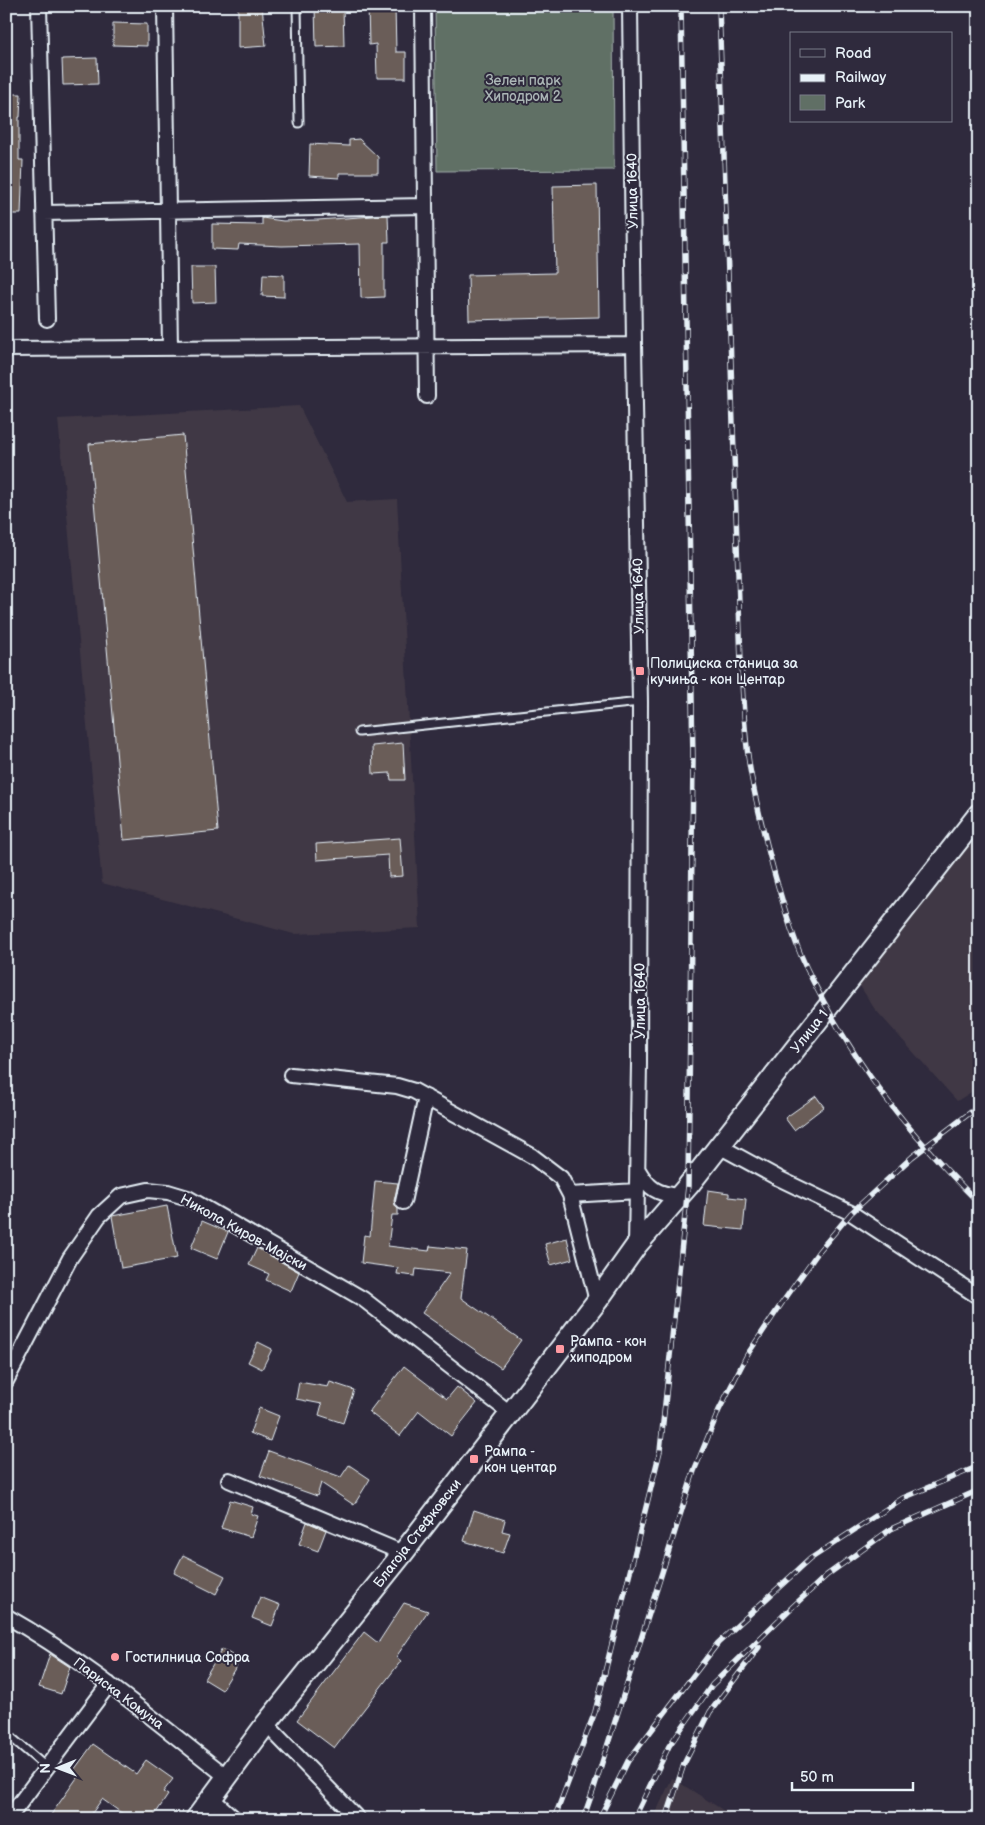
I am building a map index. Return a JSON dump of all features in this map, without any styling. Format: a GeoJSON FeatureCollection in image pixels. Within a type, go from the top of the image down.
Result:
{"type":"FeatureCollection","features":[{"type":"Feature","properties":{"kind":"main road","name":"Улица 1"},"geometry":{"type":"LineString","coordinates":[[636,1246],[719,1146],[979,814]]}},
{"type":"Feature","properties":{"kind":"main road","name":"Благоја Стефковски"},"geometry":{"type":"LineString","coordinates":[[196,1819],[266,1724],[403,1553],[597,1301],[636,1246]]}},
{"type":"Feature","properties":{"kind":"street"},"geometry":{"type":"LineString","coordinates":[[39,6],[47,319]]}},
{"type":"Feature","properties":{"kind":"street"},"geometry":{"type":"LineString","coordinates":[[165,6],[170,348]]}},
{"type":"Feature","properties":{"kind":"street"},"geometry":{"type":"LineString","coordinates":[[423,6],[427,396]]}},
{"type":"Feature","properties":{"kind":"street","name":"Улица 1640"},"geometry":{"type":"LineString","coordinates":[[630,6],[640,702],[640,1044],[636,1246]]}},
{"type":"Feature","properties":{"kind":"street"},"geometry":{"type":"LineString","coordinates":[[44,213],[425,206]]}},
{"type":"Feature","properties":{"kind":"street"},"geometry":{"type":"LineString","coordinates":[[6,349],[634,345]]}},
{"type":"Feature","properties":{"kind":"street"},"geometry":{"type":"LineString","coordinates":[[291,1075],[397,1086],[414,1091],[532,1156],[561,1178],[570,1195],[597,1301]]}},
{"type":"Feature","properties":{"kind":"street"},"geometry":{"type":"LineString","coordinates":[[403,1202],[426,1097]]}},
{"type":"Feature","properties":{"kind":"street"},"geometry":{"type":"LineString","coordinates":[[719,1146],[786,1182],[851,1213],[979,1297]]}},
{"type":"Feature","properties":{"kind":"street"},"geometry":{"type":"LineString","coordinates":[[638,1170],[645,1182],[654,1190],[679,1196]]}},
{"type":"Feature","properties":{"kind":"street","name":"Никола Киров-Мајски"},"geometry":{"type":"LineString","coordinates":[[6,1381],[70,1258],[99,1216],[121,1196],[148,1190],[168,1192],[188,1198],[363,1299],[510,1413]]}},
{"type":"Feature","properties":{"kind":"street"},"geometry":{"type":"LineString","coordinates":[[570,1195],[637,1191]]}},
{"type":"Feature","properties":{"kind":"street"},"geometry":{"type":"LineString","coordinates":[[229,1480],[403,1553]]}},
{"type":"Feature","properties":{"kind":"street","name":"Париска Комуна"},"geometry":{"type":"LineString","coordinates":[[6,1616],[37,1633],[109,1684],[227,1777]]}},
{"type":"Feature","properties":{"kind":"street"},"geometry":{"type":"LineString","coordinates":[[8,1819],[109,1684]]}},
{"type":"Feature","properties":{"kind":"street"},"geometry":{"type":"LineString","coordinates":[[266,1724],[358,1819]]}},
{"type":"Feature","properties":{"kind":"street"},"geometry":{"type":"LineString","coordinates":[[211,1798],[235,1819]]}},
{"type":"Feature","properties":{"kind":"lane"},"geometry":{"type":"LineString","coordinates":[[297,6],[299,123]]}},
{"type":"Feature","properties":{"kind":"lane"},"geometry":{"type":"LineString","coordinates":[[359,732],[640,702]]}},
{"type":"Feature","properties":{"kind":"lane"},"geometry":{"type":"LineString","coordinates":[[6,1733],[47,1768]]}},
{"type":"Feature","properties":{"kind":"shaded area"},"geometry":{"type":"Polygon","coordinates":[[[299,406],[347,502],[397,499],[420,928],[294,934],[102,883],[58,419],[299,406]]]}},
{"type":"Feature","properties":{"kind":"shaded area"},"geometry":{"type":"Polygon","coordinates":[[[979,807],[979,1087],[957,1101],[874,1008],[850,970],[979,807]]]}},
{"type":"Feature","properties":{"kind":"shaded area"},"geometry":{"type":"Polygon","coordinates":[[[672,1778],[737,1819],[653,1819],[672,1778]]]}},
{"type":"Feature","properties":{"kind":"green space","name":"Зелен парк Хиподром 2"},"geometry":{"type":"Polygon","coordinates":[[[435,6],[613,6],[614,170],[437,171],[435,6]]]}},
{"type":"Feature","properties":{"kind":"building"},"geometry":{"type":"Polygon","coordinates":[[[238,6],[262,6],[266,46],[238,48],[238,6]]]}},
{"type":"Feature","properties":{"kind":"building"},"geometry":{"type":"Polygon","coordinates":[[[315,6],[343,6],[344,46],[316,47],[315,6]]]}},
{"type":"Feature","properties":{"kind":"building"},"geometry":{"type":"Polygon","coordinates":[[[368,6],[395,6],[396,52],[406,52],[406,78],[377,78],[376,44],[369,45],[368,6]]]}},
{"type":"Feature","properties":{"kind":"building"},"geometry":{"type":"Polygon","coordinates":[[[113,23],[147,24],[147,46],[113,45],[113,23]]]}},
{"type":"Feature","properties":{"kind":"building"},"geometry":{"type":"Polygon","coordinates":[[[97,58],[98,84],[63,85],[62,59],[97,58]]]}},
{"type":"Feature","properties":{"kind":"building"},"geometry":{"type":"Polygon","coordinates":[[[6,94],[21,94],[19,160],[23,160],[21,214],[6,214],[6,94]]]}},
{"type":"Feature","properties":{"kind":"building"},"geometry":{"type":"Polygon","coordinates":[[[359,139],[378,157],[378,173],[339,173],[339,178],[309,176],[310,144],[349,146],[349,140],[359,139]]]}},
{"type":"Feature","properties":{"kind":"building"},"geometry":{"type":"Polygon","coordinates":[[[597,185],[599,317],[469,320],[468,275],[555,273],[553,186],[597,185]]]}},
{"type":"Feature","properties":{"kind":"building"},"geometry":{"type":"Polygon","coordinates":[[[388,215],[389,242],[384,242],[384,297],[361,298],[360,244],[282,246],[239,244],[238,250],[212,249],[212,224],[262,225],[262,218],[283,221],[388,215]]]}},
{"type":"Feature","properties":{"kind":"building"},"geometry":{"type":"Polygon","coordinates":[[[191,267],[215,267],[216,302],[192,303],[191,267]]]}},
{"type":"Feature","properties":{"kind":"building"},"geometry":{"type":"Polygon","coordinates":[[[263,274],[284,275],[284,297],[262,296],[263,274]]]}},
{"type":"Feature","properties":{"kind":"building"},"geometry":{"type":"Polygon","coordinates":[[[183,435],[218,831],[124,840],[89,444],[183,435]]]}},
{"type":"Feature","properties":{"kind":"building"},"geometry":{"type":"Polygon","coordinates":[[[403,743],[405,780],[391,780],[390,773],[373,774],[372,746],[403,743]]]}},
{"type":"Feature","properties":{"kind":"building"},"geometry":{"type":"Polygon","coordinates":[[[400,838],[403,876],[389,877],[388,855],[317,860],[316,844],[400,838]]]}},
{"type":"Feature","properties":{"kind":"building"},"geometry":{"type":"Polygon","coordinates":[[[816,1096],[824,1107],[794,1130],[785,1118],[816,1096]]]}},
{"type":"Feature","properties":{"kind":"building"},"geometry":{"type":"Polygon","coordinates":[[[375,1181],[398,1183],[394,1201],[398,1209],[398,1215],[392,1215],[388,1246],[429,1251],[430,1246],[467,1250],[461,1298],[521,1340],[501,1368],[422,1313],[450,1273],[416,1269],[415,1276],[397,1274],[398,1268],[361,1263],[364,1235],[370,1236],[375,1181]]]}},
{"type":"Feature","properties":{"kind":"building"},"geometry":{"type":"Polygon","coordinates":[[[708,1190],[729,1193],[729,1197],[746,1199],[743,1230],[704,1226],[708,1190]]]}},
{"type":"Feature","properties":{"kind":"building"},"geometry":{"type":"Polygon","coordinates":[[[167,1206],[177,1258],[121,1268],[112,1216],[167,1206]]]}},
{"type":"Feature","properties":{"kind":"building"},"geometry":{"type":"Polygon","coordinates":[[[202,1221],[228,1232],[217,1259],[191,1248],[202,1221]]]}},
{"type":"Feature","properties":{"kind":"building"},"geometry":{"type":"Polygon","coordinates":[[[567,1238],[572,1259],[551,1265],[545,1244],[567,1238]]]}},
{"type":"Feature","properties":{"kind":"building"},"geometry":{"type":"Polygon","coordinates":[[[257,1248],[299,1272],[291,1291],[266,1280],[269,1274],[249,1265],[257,1248]]]}},
{"type":"Feature","properties":{"kind":"building"},"geometry":{"type":"Polygon","coordinates":[[[258,1342],[272,1349],[262,1369],[248,1362],[258,1342]]]}},
{"type":"Feature","properties":{"kind":"building"},"geometry":{"type":"Polygon","coordinates":[[[404,1366],[447,1399],[457,1387],[477,1403],[451,1436],[419,1411],[400,1436],[369,1412],[404,1366]]]}},
{"type":"Feature","properties":{"kind":"building"},"geometry":{"type":"Polygon","coordinates":[[[299,1382],[328,1387],[330,1382],[354,1390],[343,1423],[319,1415],[322,1404],[296,1399],[299,1382]]]}},
{"type":"Feature","properties":{"kind":"building"},"geometry":{"type":"Polygon","coordinates":[[[259,1408],[279,1416],[270,1441],[250,1433],[259,1408]]]}},
{"type":"Feature","properties":{"kind":"building"},"geometry":{"type":"Polygon","coordinates":[[[269,1451],[341,1477],[349,1465],[370,1479],[354,1505],[321,1483],[317,1496],[260,1476],[269,1451]]]}},
{"type":"Feature","properties":{"kind":"building"},"geometry":{"type":"Polygon","coordinates":[[[230,1500],[253,1507],[251,1514],[258,1516],[251,1537],[221,1528],[230,1500]]]}},
{"type":"Feature","properties":{"kind":"building"},"geometry":{"type":"Polygon","coordinates":[[[474,1510],[505,1520],[502,1531],[510,1533],[503,1553],[464,1541],[474,1510]]]}},
{"type":"Feature","properties":{"kind":"building"},"geometry":{"type":"Polygon","coordinates":[[[307,1522],[326,1530],[318,1551],[299,1544],[307,1522]]]}},
{"type":"Feature","properties":{"kind":"building"},"geometry":{"type":"Polygon","coordinates":[[[183,1555],[225,1576],[216,1594],[174,1573],[183,1555]]]}},
{"type":"Feature","properties":{"kind":"building"},"geometry":{"type":"Polygon","coordinates":[[[260,1597],[280,1605],[272,1626],[252,1618],[260,1597]]]}},
{"type":"Feature","properties":{"kind":"building"},"geometry":{"type":"Polygon","coordinates":[[[404,1603],[428,1611],[396,1657],[401,1661],[334,1748],[297,1720],[364,1632],[378,1643],[404,1603]]]}},
{"type":"Feature","properties":{"kind":"building"},"geometry":{"type":"Polygon","coordinates":[[[222,1649],[240,1660],[222,1690],[204,1679],[222,1649]]]}},
{"type":"Feature","properties":{"kind":"building"},"geometry":{"type":"Polygon","coordinates":[[[50,1654],[70,1667],[61,1694],[39,1687],[50,1654]]]}},
{"type":"Feature","properties":{"kind":"building"},"geometry":{"type":"Polygon","coordinates":[[[93,1744],[136,1774],[146,1760],[173,1779],[163,1792],[168,1795],[152,1819],[130,1819],[102,1799],[88,1819],[48,1819],[79,1775],[74,1770],[93,1744]]]}},
{"type":"Feature","properties":{"kind":"railway"},"geometry":{"type":"LineString","coordinates":[[554,1819],[595,1712],[660,1451],[688,1186],[693,761],[681,6]]}},
{"type":"Feature","properties":{"kind":"railway"},"geometry":{"type":"LineString","coordinates":[[719,6],[741,663],[746,743],[755,795],[790,927],[806,967],[829,1011],[866,1070],[907,1125],[979,1203]]}},
{"type":"Feature","properties":{"kind":"railway"},"geometry":{"type":"LineString","coordinates":[[583,1819],[694,1471],[719,1410],[747,1355],[819,1251],[851,1213],[912,1157],[979,1106]]}},
{"type":"Feature","properties":{"kind":"railway"},"geometry":{"type":"LineString","coordinates":[[599,1819],[628,1761],[718,1643],[810,1559],[903,1498],[979,1466]]}},
{"type":"Feature","properties":{"kind":"railway"},"geometry":{"type":"LineString","coordinates":[[634,1819],[669,1746],[712,1685],[788,1611],[827,1575],[891,1529],[979,1490]]}},
{"type":"Feature","properties":{"kind":"railway"},"geometry":{"type":"LineString","coordinates":[[666,1819],[684,1764],[710,1712],[759,1647]]}},
{"type":"Feature","properties":{"kind":"place","name":"Полициска станица за кучиња - кон Центар"},"geometry":{"type":"Point","coordinates":[640,671]}},
{"type":"Feature","properties":{"kind":"place","name":"Рампа - кон хиподром"},"geometry":{"type":"Point","coordinates":[560,1349]}},
{"type":"Feature","properties":{"kind":"place","name":"Рампа - кон центар"},"geometry":{"type":"Point","coordinates":[474,1459]}},
{"type":"Feature","properties":{"kind":"place","name":"Гостилница Софра"},"geometry":{"type":"Point","coordinates":[115,1657]}}]}
